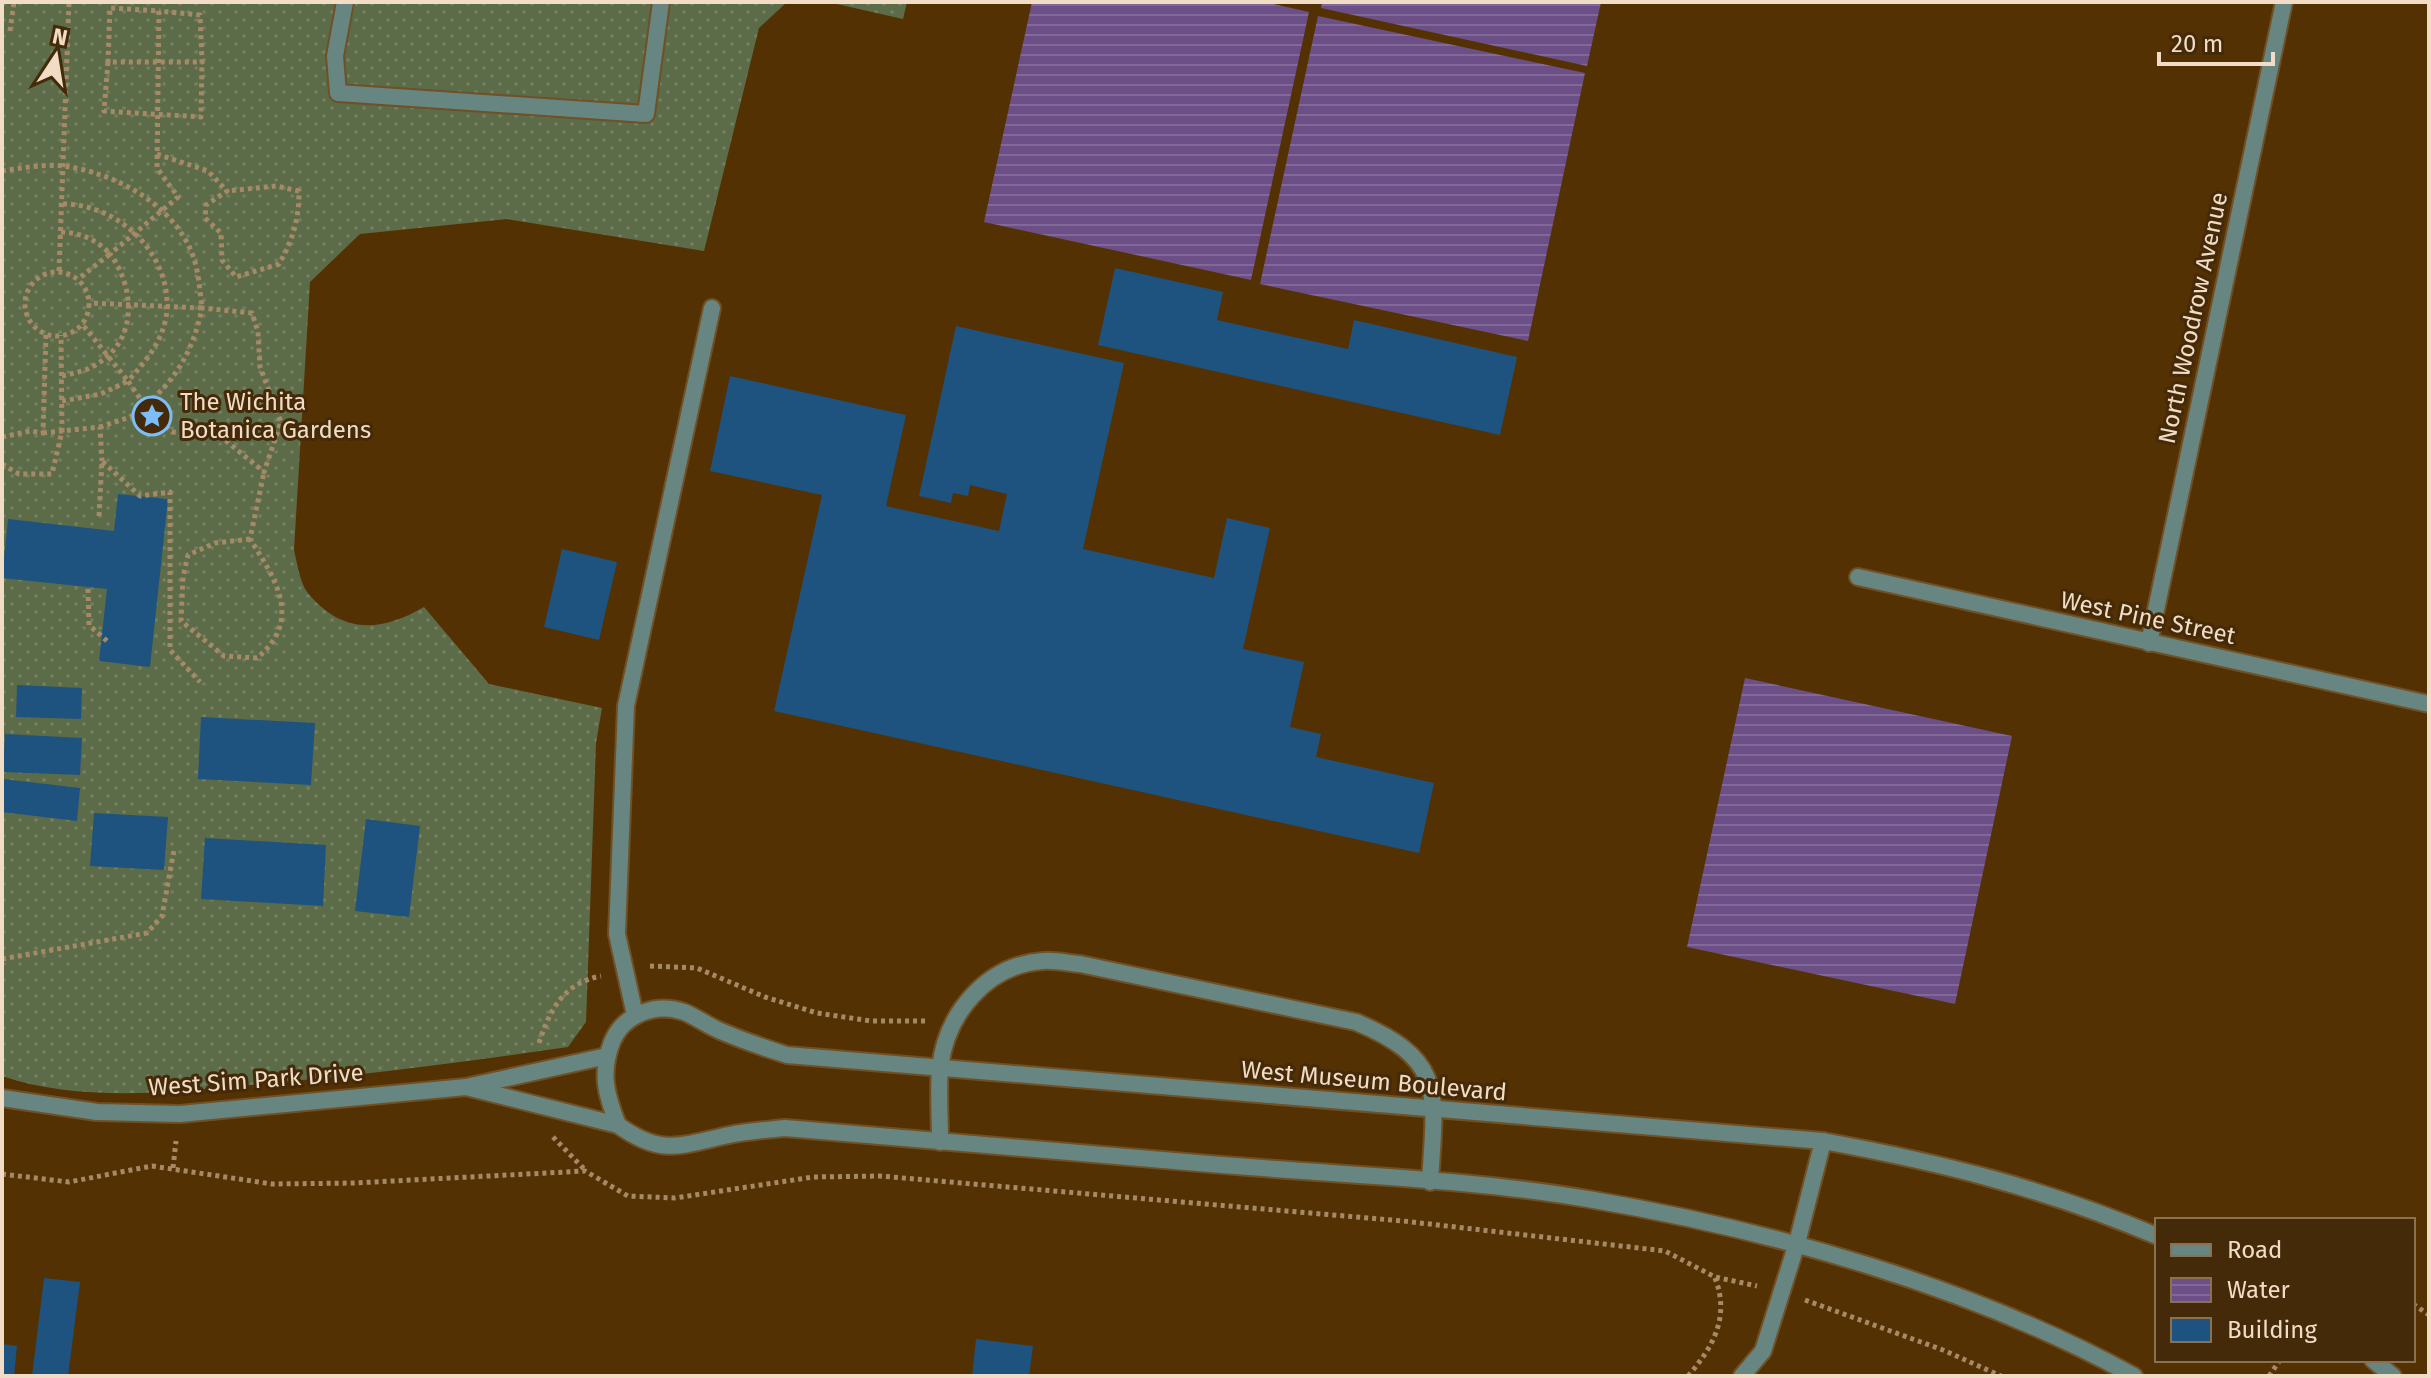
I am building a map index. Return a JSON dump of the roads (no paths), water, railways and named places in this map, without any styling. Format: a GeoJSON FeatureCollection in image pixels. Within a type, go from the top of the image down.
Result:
{"type":"FeatureCollection","features":[{"type":"Feature","properties":{"kind":"street"},"geometry":{"type":"LineString","coordinates":[[345,2],[335,56],[338,93],[646,114],[661,2]]}},
{"type":"Feature","properties":{"kind":"street","name":"North Woodrow Avenue"},"geometry":{"type":"LineString","coordinates":[[2149,643],[2284,2]]}},
{"type":"Feature","properties":{"kind":"street"},"geometry":{"type":"LineString","coordinates":[[618,1125],[603,1089],[607,1056],[619,1026],[635,1015],[617,934],[626,706],[712,308]]}},
{"type":"Feature","properties":{"kind":"street","name":"West Pine Street"},"geometry":{"type":"LineString","coordinates":[[1858,577],[2429,704]]}},
{"type":"Feature","properties":{"kind":"street"},"geometry":{"type":"LineString","coordinates":[[940,1142],[940,1067],[951,1021],[973,993],[1003,972],[1042,961],[1080,964],[1356,1022],[1384,1034],[1418,1059],[1429,1078],[1434,1110],[1430,1182]]}},
{"type":"Feature","properties":{"kind":"street","name":"West Museum Boulevard"},"geometry":{"type":"LineString","coordinates":[[635,1015],[660,1009],[683,1012],[718,1030],[787,1055],[1823,1141],[1925,1160],[2026,1186],[2155,1235]]}},
{"type":"Feature","properties":{"kind":"street"},"geometry":{"type":"LineString","coordinates":[[466,1087],[607,1056]]}},
{"type":"Feature","properties":{"kind":"street"},"geometry":{"type":"LineString","coordinates":[[466,1087],[618,1125],[632,1135],[665,1148],[686,1147],[736,1133],[785,1128],[1430,1182],[1584,1198],[1797,1243],[1916,1282],[2014,1321],[2134,1376]]}},
{"type":"Feature","properties":{"kind":"street","name":"West Sim Park Drive"},"geometry":{"type":"LineString","coordinates":[[2,1098],[97,1112],[180,1114],[466,1087]]}},
{"type":"Feature","properties":{"kind":"street"},"geometry":{"type":"LineString","coordinates":[[1742,1376],[1763,1351],[1797,1243],[1823,1141]]}},
{"type":"Feature","properties":{"kind":"street"},"geometry":{"type":"LineString","coordinates":[[2376,1362],[2393,1376]]}},
{"type":"Feature","properties":{"kind":"water"},"geometry":{"type":"Polygon","coordinates":[[[1032,2],[1264,2],[1309,12],[1251,280],[984,222],[1032,2]]]}},
{"type":"Feature","properties":{"kind":"water"},"geometry":{"type":"Polygon","coordinates":[[[1322,2],[1601,2],[1587,66],[1321,8],[1322,2]]]}},
{"type":"Feature","properties":{"kind":"water"},"geometry":{"type":"Polygon","coordinates":[[[1318,16],[1585,73],[1528,341],[1260,284],[1318,16]]]}},
{"type":"Feature","properties":{"kind":"water"},"geometry":{"type":"Polygon","coordinates":[[[1745,678],[2012,736],[1955,1004],[1687,947],[1745,678]]]}},
{"type":"Feature","properties":{"kind":"place","name":"The Wichita Botanica Gardens"},"geometry":{"type":"Point","coordinates":[152,416]}}]}
